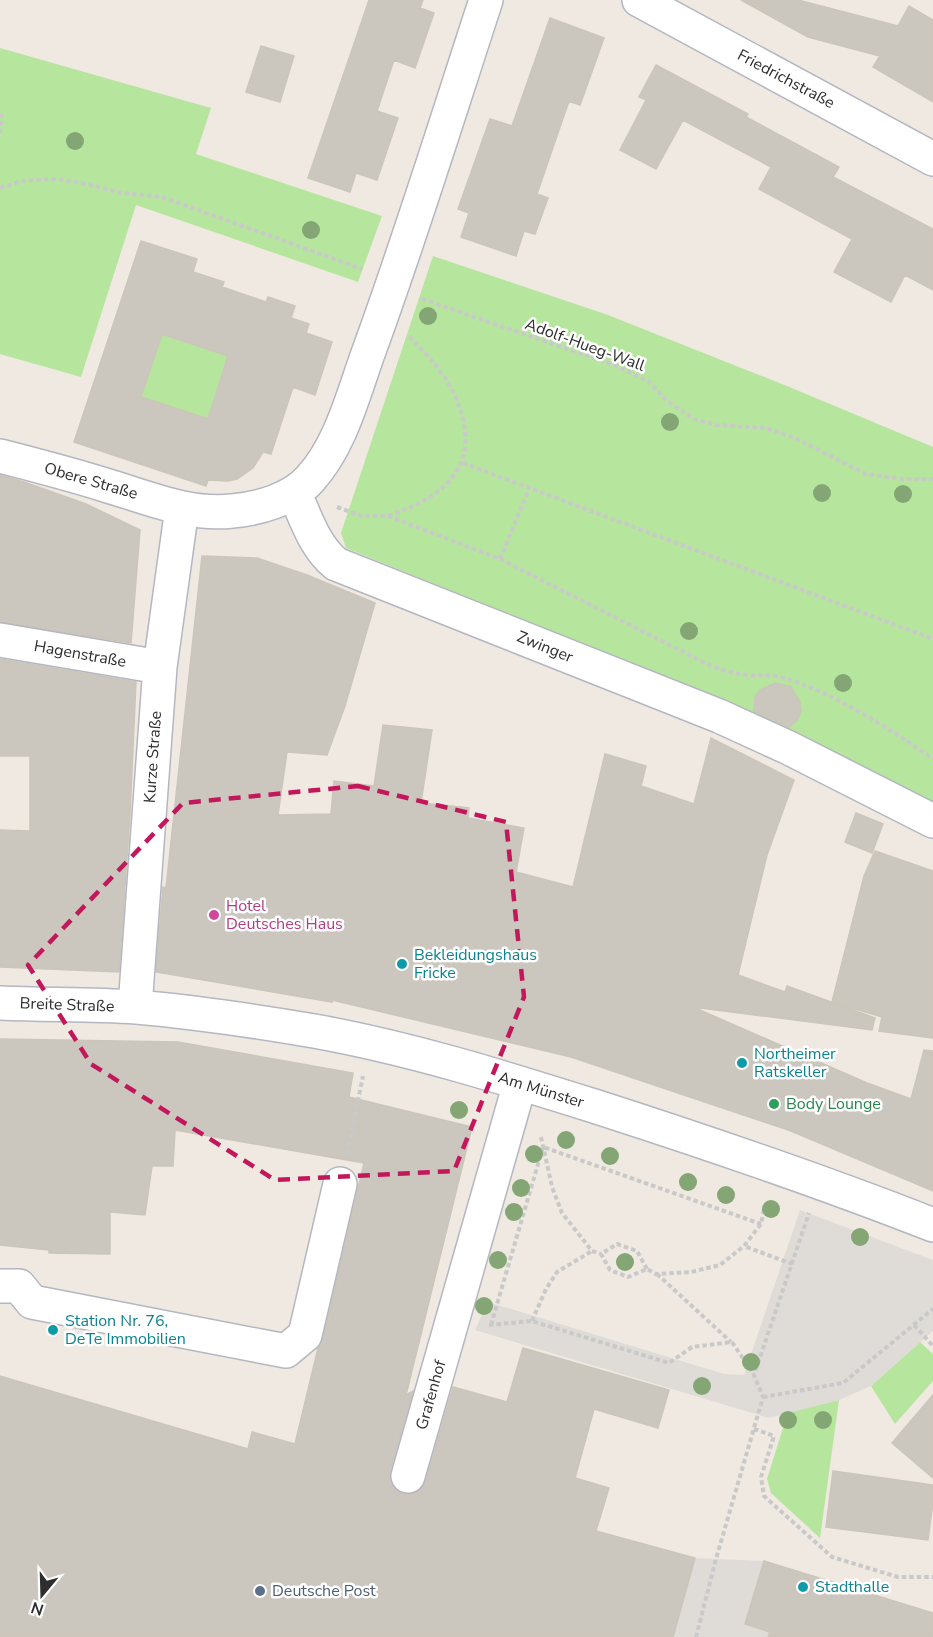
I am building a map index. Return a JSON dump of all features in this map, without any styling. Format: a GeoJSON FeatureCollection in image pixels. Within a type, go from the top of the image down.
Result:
{"type":"FeatureCollection","features":[{"type":"Feature","properties":{"kind":"street"},"geometry":{"type":"LineString","coordinates":[[182,508],[212,513],[234,511],[273,501],[294,492],[310,480],[326,458],[388,298],[486,0]]}},
{"type":"Feature","properties":{"kind":"street","name":"Friedrichstraße"},"geometry":{"type":"LineString","coordinates":[[639,0],[933,159]]}},
{"type":"Feature","properties":{"kind":"street","name":"Obere Straße"},"geometry":{"type":"LineString","coordinates":[[0,456],[182,508]]}},
{"type":"Feature","properties":{"kind":"street","name":"Zwinger"},"geometry":{"type":"LineString","coordinates":[[294,492],[315,539],[325,555],[336,564],[719,716],[933,821]]}},
{"type":"Feature","properties":{"kind":"street","name":"Kurze Straße"},"geometry":{"type":"LineString","coordinates":[[135,1007],[160,667],[182,508]]}},
{"type":"Feature","properties":{"kind":"street","name":"Hagenstraße"},"geometry":{"type":"LineString","coordinates":[[0,640],[160,667]]}},
{"type":"Feature","properties":{"kind":"street","name":"Breite Straße"},"geometry":{"type":"LineString","coordinates":[[0,1003],[135,1007]]}},
{"type":"Feature","properties":{"kind":"street","name":"Am Münster"},"geometry":{"type":"LineString","coordinates":[[135,1007],[314,1031],[370,1043],[520,1083],[821,1181],[933,1225]]}},
{"type":"Feature","properties":{"kind":"street","name":"Grafenhof"},"geometry":{"type":"LineString","coordinates":[[408,1476],[520,1083]]}},
{"type":"Feature","properties":{"kind":"street"},"geometry":{"type":"LineString","coordinates":[[0,1286],[19,1287],[32,1302],[286,1351],[305,1335],[340,1184]]}},
{"type":"Feature","properties":{"kind":"path"},"geometry":{"type":"LineString","coordinates":[[0,133],[2,112]]}},
{"type":"Feature","properties":{"kind":"path"},"geometry":{"type":"LineString","coordinates":[[0,188],[22,181],[57,179],[87,183],[121,193],[162,197],[366,271],[388,298],[454,393],[465,426],[463,463],[450,480],[433,496],[412,508],[388,516],[362,516],[294,492]]}},
{"type":"Feature","properties":{"kind":"path","name":"Adolf-Hueg-Wall"},"geometry":{"type":"LineString","coordinates":[[388,298],[614,365],[648,381],[667,401],[694,419],[717,424],[766,428],[795,438],[866,474],[903,479],[933,479]]}},
{"type":"Feature","properties":{"kind":"path"},"geometry":{"type":"LineString","coordinates":[[463,463],[933,639]]}},
{"type":"Feature","properties":{"kind":"path"},"geometry":{"type":"LineString","coordinates":[[501,559],[529,489]]}},
{"type":"Feature","properties":{"kind":"path"},"geometry":{"type":"LineString","coordinates":[[388,516],[501,559],[711,666],[746,675],[768,674],[784,678],[835,699],[902,737],[933,759]]}},
{"type":"Feature","properties":{"kind":"path"},"geometry":{"type":"LineString","coordinates":[[340,1184],[370,1043]]}},
{"type":"Feature","properties":{"kind":"path"},"geometry":{"type":"LineString","coordinates":[[491,1325],[543,1147]]}},
{"type":"Feature","properties":{"kind":"path"},"geometry":{"type":"LineString","coordinates":[[543,1147],[761,1224],[744,1246],[720,1264],[691,1272],[656,1274]]}},
{"type":"Feature","properties":{"kind":"path"},"geometry":{"type":"LineString","coordinates":[[543,1147],[552,1187],[562,1213],[592,1251],[601,1254],[610,1270],[628,1276],[647,1269]]}},
{"type":"Feature","properties":{"kind":"path"},"geometry":{"type":"LineString","coordinates":[[754,1375],[821,1181]]}},
{"type":"Feature","properties":{"kind":"path"},"geometry":{"type":"LineString","coordinates":[[601,1254],[617,1244],[637,1251],[647,1269],[656,1274],[732,1342],[754,1375],[763,1397],[696,1637]]}},
{"type":"Feature","properties":{"kind":"path"},"geometry":{"type":"LineString","coordinates":[[744,1246],[792,1264]]}},
{"type":"Feature","properties":{"kind":"path"},"geometry":{"type":"LineString","coordinates":[[532,1321],[546,1289],[557,1272],[592,1251]]}},
{"type":"Feature","properties":{"kind":"path"},"geometry":{"type":"LineString","coordinates":[[763,1397],[843,1383],[933,1309]]}},
{"type":"Feature","properties":{"kind":"path"},"geometry":{"type":"LineString","coordinates":[[454,1315],[491,1325],[532,1321],[669,1363],[692,1347],[732,1342]]}},
{"type":"Feature","properties":{"kind":"path"},"geometry":{"type":"LineString","coordinates":[[914,1325],[933,1346]]}},
{"type":"Feature","properties":{"kind":"path"},"geometry":{"type":"LineString","coordinates":[[754,1429],[774,1436],[761,1477],[764,1496],[832,1557],[898,1577],[933,1577]]}},
{"type":"Feature","properties":{"kind":"highlighted area"},"geometry":{"type":"Polygon","coordinates":[[[358,786],[506,822],[524,997],[454,1171],[275,1180],[91,1064],[28,965],[183,803],[358,786]]]}},
{"type":"Feature","properties":{"kind":"green space"},"geometry":{"type":"Polygon","coordinates":[[[0,48],[211,108],[196,154],[382,216],[358,282],[136,205],[81,377],[0,354],[0,48]]]}},
{"type":"Feature","properties":{"kind":"green space"},"geometry":{"type":"Polygon","coordinates":[[[433,256],[608,315],[933,447],[933,804],[754,714],[346,548],[341,533],[433,256]]]}},
{"type":"Feature","properties":{"kind":"green space"},"geometry":{"type":"Polygon","coordinates":[[[162,334],[228,356],[208,419],[141,397],[162,334]]]}},
{"type":"Feature","properties":{"kind":"green space"},"geometry":{"type":"Polygon","coordinates":[[[920,1342],[933,1354],[933,1381],[895,1424],[871,1386],[920,1342]]]}},
{"type":"Feature","properties":{"kind":"green space"},"geometry":{"type":"Polygon","coordinates":[[[839,1400],[820,1538],[771,1493],[767,1479],[788,1412],[839,1400]]]}},
{"type":"Feature","properties":{"kind":"shaded area"},"geometry":{"type":"Polygon","coordinates":[[[800,1210],[933,1260],[933,1331],[871,1386],[839,1400],[769,1418],[475,1330],[488,1302],[724,1374],[744,1375],[800,1210]]]}},
{"type":"Feature","properties":{"kind":"shaded area"},"geometry":{"type":"Polygon","coordinates":[[[695,1558],[764,1561],[745,1624],[770,1632],[768,1637],[673,1637],[695,1558]]]}},
{"type":"Feature","properties":{"kind":"building"},"geometry":{"type":"Polygon","coordinates":[[[369,0],[423,0],[420,8],[434,13],[415,68],[394,60],[377,111],[398,118],[377,180],[356,173],[350,192],[308,178],[369,0]]]}},
{"type":"Feature","properties":{"kind":"building"},"geometry":{"type":"Polygon","coordinates":[[[741,0],[798,0],[898,26],[909,6],[933,20],[933,102],[873,67],[880,56],[808,37],[741,0]]]}},
{"type":"Feature","properties":{"kind":"building"},"geometry":{"type":"Polygon","coordinates":[[[550,18],[604,38],[580,105],[569,101],[537,194],[548,198],[535,234],[524,231],[516,256],[461,237],[469,213],[458,209],[490,119],[512,126],[550,18]]]}},
{"type":"Feature","properties":{"kind":"building"},"geometry":{"type":"Polygon","coordinates":[[[261,46],[294,56],[280,102],[246,92],[261,46]]]}},
{"type":"Feature","properties":{"kind":"building"},"geometry":{"type":"Polygon","coordinates":[[[656,65],[748,114],[746,117],[839,167],[833,177],[933,229],[933,290],[905,275],[891,302],[834,272],[852,239],[759,189],[771,167],[683,120],[656,169],[620,150],[646,100],[639,97],[656,65]]]}},
{"type":"Feature","properties":{"kind":"building"},"geometry":{"type":"Polygon","coordinates":[[[141,241],[197,259],[193,272],[224,282],[222,287],[266,302],[268,297],[295,306],[291,318],[309,324],[306,333],[332,342],[315,395],[293,387],[271,454],[263,452],[253,468],[237,479],[208,480],[206,486],[74,442],[141,241]],[[162,334],[141,397],[208,419],[228,356],[162,334]]]}},
{"type":"Feature","properties":{"kind":"building"},"geometry":{"type":"Polygon","coordinates":[[[0,475],[86,504],[140,530],[131,643],[0,622],[0,475]]]}},
{"type":"Feature","properties":{"kind":"building"},"geometry":{"type":"Polygon","coordinates":[[[202,556],[257,558],[307,575],[375,603],[345,706],[327,755],[287,752],[278,815],[331,814],[334,781],[374,786],[383,725],[432,730],[421,803],[469,808],[468,818],[524,828],[516,872],[573,887],[605,754],[646,766],[641,786],[694,804],[711,738],[794,780],[767,855],[738,975],[785,992],[787,986],[875,1018],[872,1030],[693,1007],[867,1083],[911,1099],[924,1050],[933,1051],[933,1191],[791,1131],[571,1057],[332,1000],[332,1002],[156,972],[163,887],[166,888],[202,556]]]}},
{"type":"Feature","properties":{"kind":"building"},"geometry":{"type":"Polygon","coordinates":[[[0,659],[136,682],[119,972],[0,967],[0,830],[30,831],[30,756],[0,756],[0,659]]]}},
{"type":"Feature","properties":{"kind":"building"},"geometry":{"type":"Polygon","coordinates":[[[775,683],[791,687],[800,702],[801,711],[798,719],[789,727],[754,711],[755,697],[760,690],[775,683]]]}},
{"type":"Feature","properties":{"kind":"building"},"geometry":{"type":"Polygon","coordinates":[[[856,813],[883,824],[872,853],[845,842],[856,813]]]}},
{"type":"Feature","properties":{"kind":"building"},"geometry":{"type":"Polygon","coordinates":[[[875,851],[933,871],[933,1038],[879,1031],[882,1017],[832,1002],[864,876],[875,851]]]}},
{"type":"Feature","properties":{"kind":"building"},"geometry":{"type":"Polygon","coordinates":[[[0,1039],[178,1042],[353,1073],[349,1097],[472,1127],[406,1395],[413,1391],[390,1471],[390,1481],[395,1489],[403,1494],[413,1494],[421,1489],[426,1481],[453,1387],[507,1402],[523,1348],[669,1390],[658,1428],[594,1409],[575,1478],[609,1488],[596,1531],[695,1558],[673,1637],[0,1637],[0,1376],[248,1449],[252,1432],[295,1444],[318,1348],[323,1339],[364,1163],[175,1130],[173,1166],[152,1166],[145,1215],[110,1212],[110,1254],[49,1253],[49,1250],[0,1245],[0,1039]]]}},
{"type":"Feature","properties":{"kind":"building"},"geometry":{"type":"Polygon","coordinates":[[[933,1395],[933,1478],[892,1443],[933,1395]]]}},
{"type":"Feature","properties":{"kind":"building"},"geometry":{"type":"Polygon","coordinates":[[[833,1471],[933,1485],[928,1540],[826,1527],[833,1471]]]}},
{"type":"Feature","properties":{"kind":"building","name":"Stadthalle"},"geometry":{"type":"Polygon","coordinates":[[[764,1561],[933,1613],[933,1637],[768,1637],[770,1632],[745,1624],[764,1561]]]}},
{"type":"Feature","properties":{"kind":"place","name":"Hotel Deutsches Haus"},"geometry":{"type":"Point","coordinates":[214,915]}},
{"type":"Feature","properties":{"kind":"place","name":"Bekleidungshaus Fricke"},"geometry":{"type":"Point","coordinates":[402,964]}},
{"type":"Feature","properties":{"kind":"place","name":"Northeimer Ratskeller"},"geometry":{"type":"Point","coordinates":[742,1063]}},
{"type":"Feature","properties":{"kind":"place","name":"Body Lounge"},"geometry":{"type":"Point","coordinates":[774,1104]}},
{"type":"Feature","properties":{"kind":"place","name":"Station Nr. 76, DeTe Immobilien"},"geometry":{"type":"Point","coordinates":[53,1330]}},
{"type":"Feature","properties":{"kind":"place","name":"Stadthalle"},"geometry":{"type":"Point","coordinates":[803,1587]}},
{"type":"Feature","properties":{"kind":"place","name":"Deutsche Post"},"geometry":{"type":"Point","coordinates":[260,1591]}}]}
